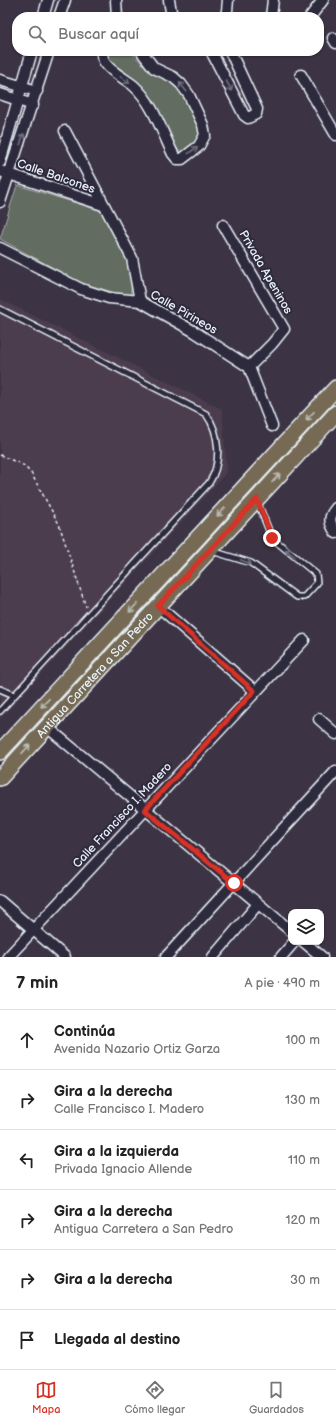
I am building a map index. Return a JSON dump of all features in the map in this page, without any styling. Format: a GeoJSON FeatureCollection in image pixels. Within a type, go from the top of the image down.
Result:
{"type":"FeatureCollection","features":[{"type":"Feature","properties":{"kind":"main road","name":"Antigua Carretera a San Pedro"},"geometry":{"type":"LineString","coordinates":[[0,752],[336,388]]}},
{"type":"Feature","properties":{"kind":"main road","name":"Antigua Carretera a San Pedro"},"geometry":{"type":"LineString","coordinates":[[0,778],[336,413]]}},
{"type":"Feature","properties":{"kind":"street"},"geometry":{"type":"LineString","coordinates":[[44,12],[48,0]]}},
{"type":"Feature","properties":{"kind":"street"},"geometry":{"type":"LineString","coordinates":[[61,12],[65,0]]}},
{"type":"Feature","properties":{"kind":"street"},"geometry":{"type":"LineString","coordinates":[[116,0],[116,12]]}},
{"type":"Feature","properties":{"kind":"street"},"geometry":{"type":"LineString","coordinates":[[169,0],[169,12]]}},
{"type":"Feature","properties":{"kind":"street"},"geometry":{"type":"LineString","coordinates":[[227,12],[228,0]]}},
{"type":"Feature","properties":{"kind":"street"},"geometry":{"type":"LineString","coordinates":[[272,12],[273,0]]}},
{"type":"Feature","properties":{"kind":"street"},"geometry":{"type":"LineString","coordinates":[[314,12],[323,0]]}},
{"type":"Feature","properties":{"kind":"street"},"geometry":{"type":"LineString","coordinates":[[0,162],[30,56]]}},
{"type":"Feature","properties":{"kind":"street"},"geometry":{"type":"LineString","coordinates":[[0,202],[5,172],[33,104],[48,56]]}},
{"type":"Feature","properties":{"kind":"street"},"geometry":{"type":"LineString","coordinates":[[103,56],[104,62],[135,87],[146,100],[173,154],[177,159],[182,159],[199,146],[205,135],[203,125],[189,95],[181,84],[173,77],[154,68],[146,56]]}},
{"type":"Feature","properties":{"kind":"street"},"geometry":{"type":"LineString","coordinates":[[214,56],[244,115],[248,118],[256,114],[257,110],[232,56]]}},
{"type":"Feature","properties":{"kind":"street"},"geometry":{"type":"LineString","coordinates":[[301,75],[336,135]]}},
{"type":"Feature","properties":{"kind":"street"},"geometry":{"type":"LineString","coordinates":[[0,80],[37,91]]}},
{"type":"Feature","properties":{"kind":"street"},"geometry":{"type":"LineString","coordinates":[[0,94],[33,104]]}},
{"type":"Feature","properties":{"kind":"street"},"geometry":{"type":"LineString","coordinates":[[65,131],[132,258],[140,301]]}},
{"type":"Feature","properties":{"kind":"street","name":"Calle Balcones"},"geometry":{"type":"LineString","coordinates":[[5,172],[103,205]]}},
{"type":"Feature","properties":{"kind":"street","name":"Privada Apeninos"},"geometry":{"type":"LineString","coordinates":[[223,225],[284,329],[272,344],[249,367]]}},
{"type":"Feature","properties":{"kind":"street","name":"Calle Pirineos"},"geometry":{"type":"LineString","coordinates":[[0,248],[81,289],[109,298],[140,301],[195,332],[249,367]]}},
{"type":"Feature","properties":{"kind":"street"},"geometry":{"type":"LineString","coordinates":[[249,367],[272,426]]}},
{"type":"Feature","properties":{"kind":"street"},"geometry":{"type":"LineString","coordinates":[[336,508],[329,519],[330,525],[336,533]]}},
{"type":"Feature","properties":{"kind":"street"},"geometry":{"type":"LineString","coordinates":[[158,606],[254,691]]}},
{"type":"Feature","properties":{"kind":"street","name":"Calle Francisco I. Madero"},"geometry":{"type":"LineString","coordinates":[[8,957],[254,691],[304,640]]}},
{"type":"Feature","properties":{"kind":"street"},"geometry":{"type":"LineString","coordinates":[[318,719],[336,734]]}},
{"type":"Feature","properties":{"kind":"street"},"geometry":{"type":"LineString","coordinates":[[47,727],[288,929]]}},
{"type":"Feature","properties":{"kind":"street"},"geometry":{"type":"LineString","coordinates":[[166,957],[336,771]]}},
{"type":"Feature","properties":{"kind":"street"},"geometry":{"type":"LineString","coordinates":[[0,901],[65,957]]}},
{"type":"Feature","properties":{"kind":"street"},"geometry":{"type":"LineString","coordinates":[[213,957],[258,904]]}},
{"type":"Feature","properties":{"kind":"street"},"geometry":{"type":"LineString","coordinates":[[281,957],[291,945]]}},
{"type":"Feature","properties":{"kind":"street"},"geometry":{"type":"LineString","coordinates":[[308,945],[322,957]]}},
{"type":"Feature","properties":{"kind":"lane"},"geometry":{"type":"LineString","coordinates":[[0,309],[206,414],[214,426],[217,457],[215,474],[209,484],[0,710]]}},
{"type":"Feature","properties":{"kind":"lane"},"geometry":{"type":"LineString","coordinates":[[209,550],[251,564],[297,597],[304,597],[317,583],[316,574],[272,538],[257,499]]}},
{"type":"Feature","properties":{"kind":"lane"},"geometry":{"type":"LineString","coordinates":[[0,689],[14,695]]}},
{"type":"Feature","properties":{"kind":"path"},"geometry":{"type":"LineString","coordinates":[[0,456],[23,465],[31,473],[58,524],[89,614]]}},
{"type":"Feature","properties":{"kind":"shaded area"},"geometry":{"type":"Polygon","coordinates":[[[108,56],[135,56],[146,67],[174,85],[190,109],[197,124],[200,134],[197,140],[183,152],[174,149],[149,98],[108,60],[108,56]]]}},
{"type":"Feature","properties":{"kind":"shaded area"},"geometry":{"type":"Polygon","coordinates":[[[17,185],[102,211],[124,253],[128,264],[131,286],[130,297],[81,283],[0,239],[17,185]]]}},
{"type":"Feature","properties":{"kind":"shaded area"},"geometry":{"type":"Polygon","coordinates":[[[0,299],[222,409],[227,472],[0,719],[0,299]]]}},
{"type":"Feature","properties":{"kind":"route"},"geometry":{"type":"LineString","coordinates":[[234,883],[145,810],[254,691],[158,606],[257,499],[272,538]]}}]}
